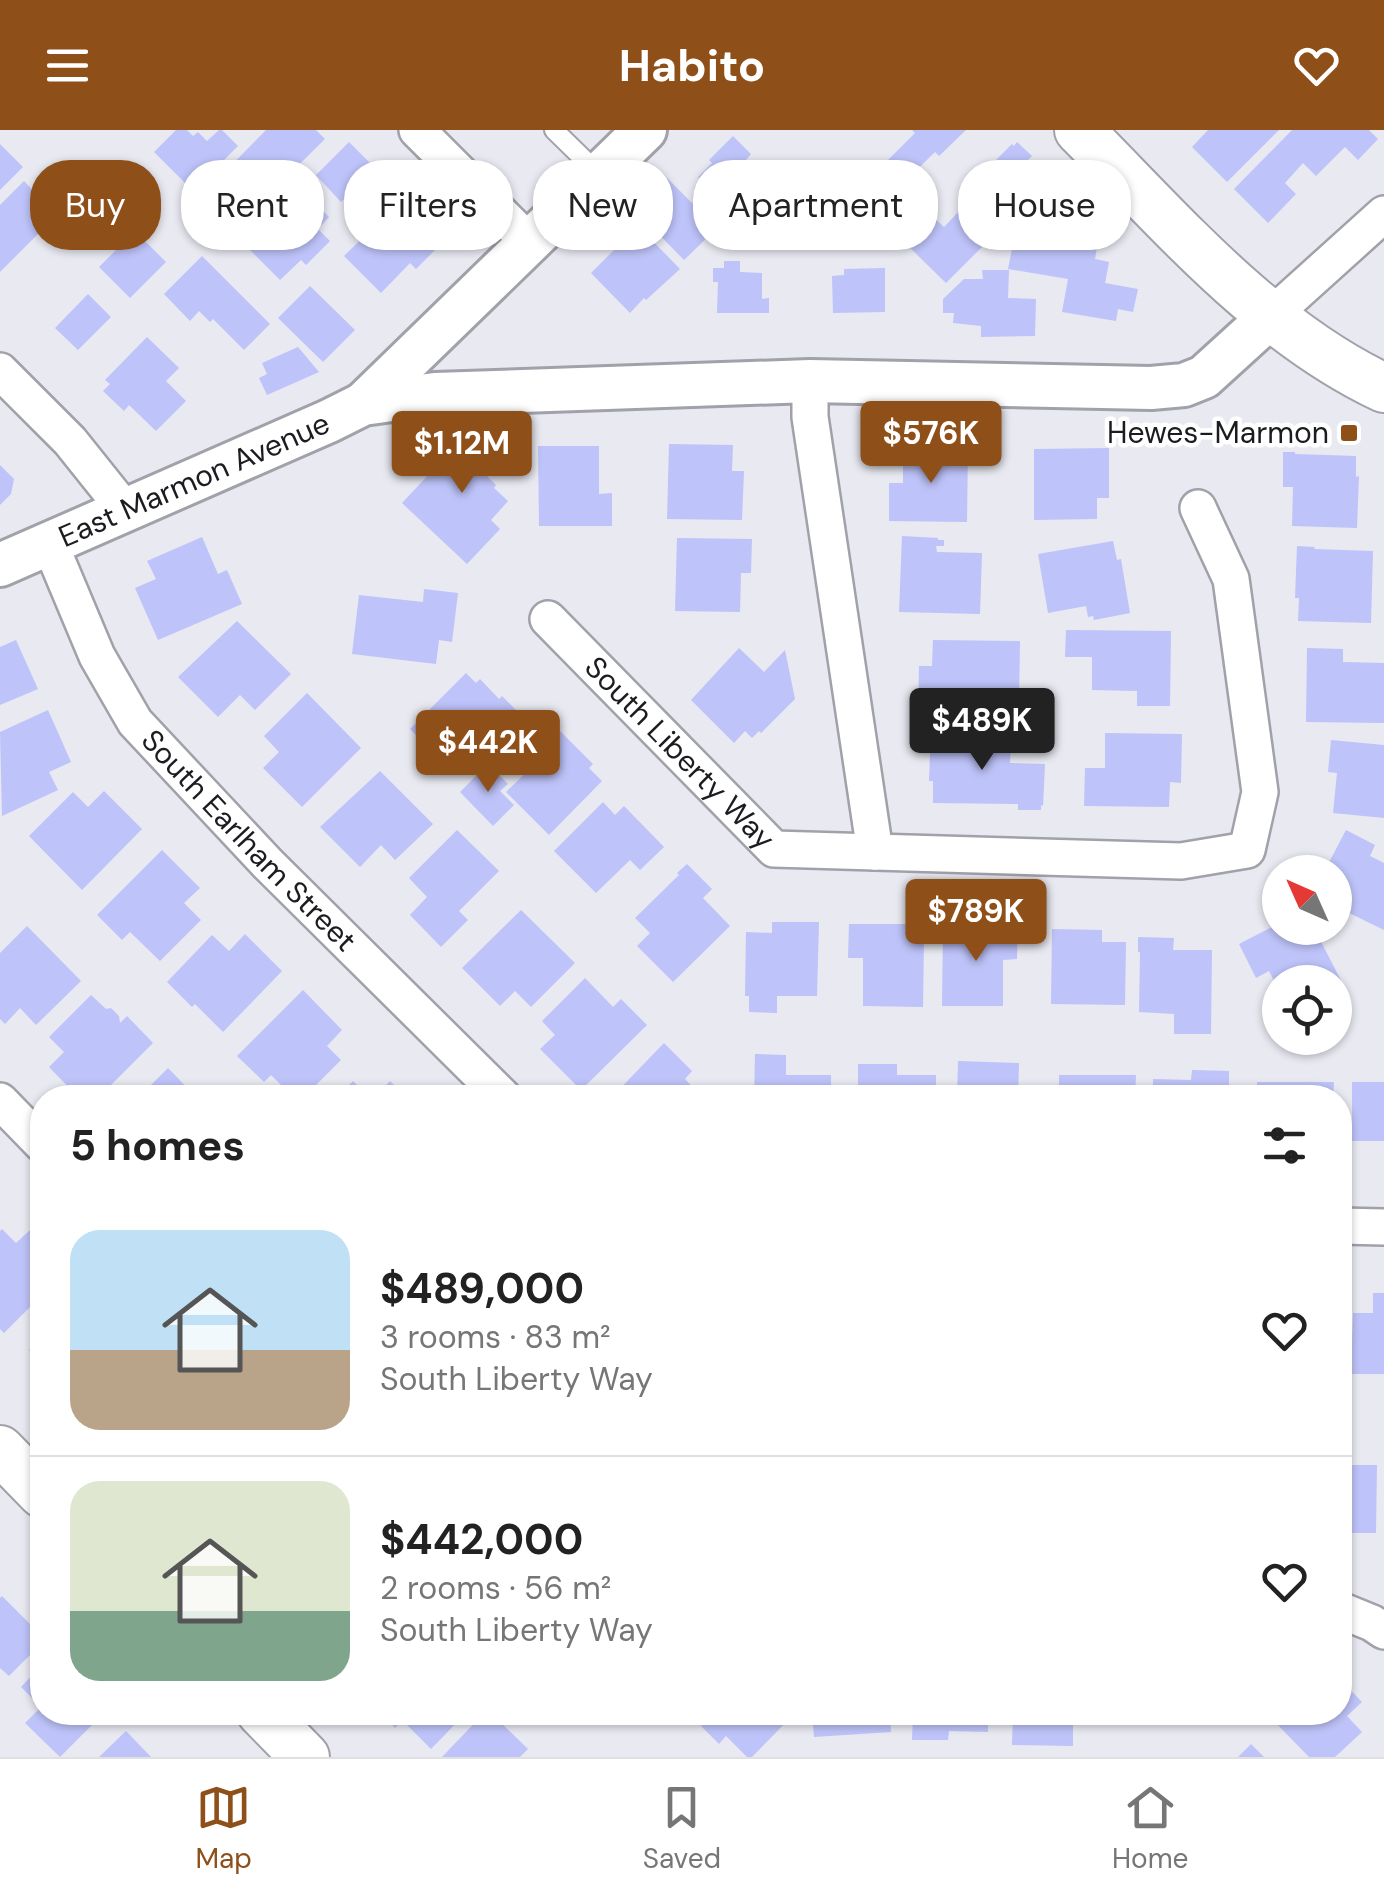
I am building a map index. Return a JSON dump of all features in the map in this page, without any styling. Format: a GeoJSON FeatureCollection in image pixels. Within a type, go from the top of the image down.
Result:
{"type":"FeatureCollection","features":[{"type":"Feature","properties":{"kind":"main road"},"geometry":{"type":"LineString","coordinates":[[1079,130],[1220,271],[1271,316],[1352,373],[1384,388]]}},
{"type":"Feature","properties":{"kind":"main road"},"geometry":{"type":"LineString","coordinates":[[0,1450],[30,1480]]}},
{"type":"Feature","properties":{"kind":"main road"},"geometry":{"type":"LineString","coordinates":[[274,1725],[305,1757]]}},
{"type":"Feature","properties":{"kind":"street"},"geometry":{"type":"LineString","coordinates":[[417,130],[530,244]]}},
{"type":"Feature","properties":{"kind":"street"},"geometry":{"type":"LineString","coordinates":[[615,160],[645,130]]}},
{"type":"Feature","properties":{"kind":"street"},"geometry":{"type":"LineString","coordinates":[[1271,316],[1384,214]]}},
{"type":"Feature","properties":{"kind":"street"},"geometry":{"type":"LineString","coordinates":[[363,404],[533,241]]}},
{"type":"Feature","properties":{"kind":"street","name":"East Marmon Avenue"},"geometry":{"type":"LineString","coordinates":[[0,565],[363,404],[435,394],[810,381],[1151,388],[1184,385],[1204,376],[1271,316]]}},
{"type":"Feature","properties":{"kind":"street"},"geometry":{"type":"LineString","coordinates":[[0,371],[70,441],[126,511]]}},
{"type":"Feature","properties":{"kind":"street"},"geometry":{"type":"LineString","coordinates":[[810,381],[810,416],[874,852]]}},
{"type":"Feature","properties":{"kind":"street","name":"South Liberty Way"},"geometry":{"type":"LineString","coordinates":[[548,619],[774,848],[1181,860],[1247,850],[1260,792],[1231,579],[1198,508]]}},
{"type":"Feature","properties":{"kind":"street","name":"South Earlham Street"},"geometry":{"type":"LineString","coordinates":[[50,544],[97,656],[135,722],[268,864],[491,1085]]}},
{"type":"Feature","properties":{"kind":"street"},"geometry":{"type":"LineString","coordinates":[[0,1101],[30,1132]]}},
{"type":"Feature","properties":{"kind":"street"},"geometry":{"type":"LineString","coordinates":[[1352,1226],[1384,1227]]}},
{"type":"Feature","properties":{"kind":"street"},"geometry":{"type":"LineString","coordinates":[[1352,1615],[1384,1630]]}},
{"type":"Feature","properties":{"kind":"lane"},"geometry":{"type":"LineString","coordinates":[[554,130],[585,160]]}},
{"type":"Feature","properties":{"kind":"building"},"geometry":{"type":"Polygon","coordinates":[[[176,130],[187,130],[193,136],[198,132],[207,141],[222,130],[238,146],[224,160],[181,160],[181,179],[154,152],[176,130]]]}},
{"type":"Feature","properties":{"kind":"building"},"geometry":{"type":"Polygon","coordinates":[[[266,130],[316,130],[325,139],[304,160],[236,160],[266,130]]]}},
{"type":"Feature","properties":{"kind":"building"},"geometry":{"type":"Polygon","coordinates":[[[912,130],[966,130],[939,156],[935,152],[927,160],[888,160],[915,133],[912,130]]]}},
{"type":"Feature","properties":{"kind":"building"},"geometry":{"type":"Polygon","coordinates":[[[1208,130],[1279,130],[1227,182],[1192,147],[1208,130]]]}},
{"type":"Feature","properties":{"kind":"building"},"geometry":{"type":"Polygon","coordinates":[[[1292,130],[1369,130],[1378,139],[1358,160],[1345,147],[1316,176],[1303,163],[1285,183],[1296,194],[1268,223],[1234,189],[1292,130]]]}},
{"type":"Feature","properties":{"kind":"building"},"geometry":{"type":"Polygon","coordinates":[[[733,136],[751,154],[746,160],[709,160],[733,136]]]}},
{"type":"Feature","properties":{"kind":"building"},"geometry":{"type":"Polygon","coordinates":[[[349,142],[367,160],[344,160],[341,202],[324,184],[324,167],[349,142]]]}},
{"type":"Feature","properties":{"kind":"building"},"geometry":{"type":"Polygon","coordinates":[[[1017,142],[1032,156],[1028,160],[996,160],[1012,144],[1017,142]]]}},
{"type":"Feature","properties":{"kind":"building"},"geometry":{"type":"Polygon","coordinates":[[[0,144],[23,167],[0,190],[0,144]]]}},
{"type":"Feature","properties":{"kind":"building"},"geometry":{"type":"Polygon","coordinates":[[[24,181],[30,187],[30,242],[0,272],[0,205],[24,181]]]}},
{"type":"Feature","properties":{"kind":"building"},"geometry":{"type":"Polygon","coordinates":[[[673,184],[693,204],[694,250],[684,260],[673,249],[673,184]]]}},
{"type":"Feature","properties":{"kind":"building"},"geometry":{"type":"Polygon","coordinates":[[[958,212],[958,250],[979,250],[946,283],[912,250],[938,250],[938,221],[944,227],[958,212]]]}},
{"type":"Feature","properties":{"kind":"building"},"geometry":{"type":"Polygon","coordinates":[[[116,250],[154,250],[166,262],[130,298],[99,267],[116,250]]]}},
{"type":"Feature","properties":{"kind":"building"},"geometry":{"type":"Polygon","coordinates":[[[250,250],[321,250],[306,265],[301,260],[280,280],[250,250]]]}},
{"type":"Feature","properties":{"kind":"building"},"geometry":{"type":"Polygon","coordinates":[[[350,250],[435,250],[416,269],[410,263],[381,293],[344,256],[350,250]]]}},
{"type":"Feature","properties":{"kind":"building"},"geometry":{"type":"Polygon","coordinates":[[[614,250],[661,250],[680,269],[630,313],[591,273],[614,250]]]}},
{"type":"Feature","properties":{"kind":"building"},"geometry":{"type":"Polygon","coordinates":[[[1012,250],[1097,250],[1095,259],[1109,262],[1105,283],[1138,289],[1133,312],[1118,309],[1116,321],[1062,312],[1068,279],[1008,269],[1012,250]]]}},
{"type":"Feature","properties":{"kind":"building"},"geometry":{"type":"Polygon","coordinates":[[[202,256],[270,324],[244,350],[213,319],[210,322],[199,311],[190,321],[164,294],[202,256]]]}},
{"type":"Feature","properties":{"kind":"building"},"geometry":{"type":"Polygon","coordinates":[[[724,261],[740,261],[740,272],[762,273],[762,299],[769,298],[769,313],[717,313],[718,282],[713,282],[713,268],[724,268],[724,261]]]}},
{"type":"Feature","properties":{"kind":"building"},"geometry":{"type":"Polygon","coordinates":[[[885,268],[885,312],[833,313],[832,276],[844,275],[844,269],[885,268]]]}},
{"type":"Feature","properties":{"kind":"building"},"geometry":{"type":"Polygon","coordinates":[[[982,270],[1009,270],[1008,298],[1036,299],[1035,336],[981,337],[981,326],[953,323],[954,313],[943,313],[943,299],[964,279],[983,279],[982,270]]]}},
{"type":"Feature","properties":{"kind":"building"},"geometry":{"type":"Polygon","coordinates":[[[310,286],[355,330],[323,362],[278,318],[310,286]]]}},
{"type":"Feature","properties":{"kind":"building"},"geometry":{"type":"Polygon","coordinates":[[[88,294],[111,317],[78,350],[55,328],[88,294]]]}},
{"type":"Feature","properties":{"kind":"building"},"geometry":{"type":"Polygon","coordinates":[[[147,337],[179,368],[166,381],[186,401],[156,431],[129,405],[124,411],[103,391],[110,384],[105,380],[147,337]]]}},
{"type":"Feature","properties":{"kind":"building"},"geometry":{"type":"Polygon","coordinates":[[[298,347],[319,372],[267,395],[259,378],[267,374],[262,363],[298,347]]]}},
{"type":"Feature","properties":{"kind":"building"},"geometry":{"type":"Polygon","coordinates":[[[484,433],[491,433],[502,443],[498,455],[508,464],[496,476],[491,472],[487,476],[508,501],[491,520],[500,529],[467,564],[402,503],[464,437],[469,441],[475,435],[479,439],[484,433]]]}},
{"type":"Feature","properties":{"kind":"building"},"geometry":{"type":"Polygon","coordinates":[[[669,444],[733,445],[732,471],[744,471],[742,520],[667,519],[669,444]]]}},
{"type":"Feature","properties":{"kind":"building"},"geometry":{"type":"Polygon","coordinates":[[[538,446],[599,446],[599,494],[612,493],[612,526],[539,526],[538,446]]]}},
{"type":"Feature","properties":{"kind":"building"},"geometry":{"type":"Polygon","coordinates":[[[903,446],[968,446],[967,522],[889,521],[889,483],[903,483],[903,446]]]}},
{"type":"Feature","properties":{"kind":"building"},"geometry":{"type":"Polygon","coordinates":[[[1109,448],[1109,498],[1097,498],[1097,519],[1034,520],[1034,449],[1109,448]]]}},
{"type":"Feature","properties":{"kind":"building"},"geometry":{"type":"Polygon","coordinates":[[[1283,452],[1356,456],[1357,528],[1292,526],[1293,487],[1283,487],[1283,452]]]}},
{"type":"Feature","properties":{"kind":"building"},"geometry":{"type":"Polygon","coordinates":[[[0,465],[14,479],[11,494],[0,505],[0,465]]]}},
{"type":"Feature","properties":{"kind":"building"},"geometry":{"type":"Polygon","coordinates":[[[902,536],[944,540],[944,546],[936,546],[937,552],[982,553],[980,614],[899,612],[902,536]]]}},
{"type":"Feature","properties":{"kind":"building"},"geometry":{"type":"Polygon","coordinates":[[[202,537],[218,574],[227,570],[242,604],[158,640],[135,588],[156,579],[147,561],[202,537]]]}},
{"type":"Feature","properties":{"kind":"building"},"geometry":{"type":"Polygon","coordinates":[[[677,538],[752,539],[751,573],[741,573],[740,612],[675,611],[677,538]]]}},
{"type":"Feature","properties":{"kind":"building"},"geometry":{"type":"Polygon","coordinates":[[[1113,541],[1117,560],[1121,559],[1130,613],[1094,620],[1093,616],[1088,617],[1086,606],[1048,613],[1038,554],[1113,541]]]}},
{"type":"Feature","properties":{"kind":"building"},"geometry":{"type":"Polygon","coordinates":[[[1297,546],[1373,551],[1371,623],[1298,621],[1297,546]]]}},
{"type":"Feature","properties":{"kind":"building"},"geometry":{"type":"Polygon","coordinates":[[[424,589],[458,593],[452,642],[439,640],[436,664],[352,654],[359,595],[423,602],[424,589]]]}},
{"type":"Feature","properties":{"kind":"building"},"geometry":{"type":"Polygon","coordinates":[[[237,621],[291,674],[255,710],[240,695],[218,717],[178,677],[237,621]]]}},
{"type":"Feature","properties":{"kind":"building"},"geometry":{"type":"Polygon","coordinates":[[[1066,630],[1171,631],[1170,706],[1137,706],[1137,691],[1092,690],[1092,657],[1065,657],[1066,630]]]}},
{"type":"Feature","properties":{"kind":"building"},"geometry":{"type":"Polygon","coordinates":[[[16,640],[38,689],[0,705],[0,647],[16,640]]]}},
{"type":"Feature","properties":{"kind":"building"},"geometry":{"type":"Polygon","coordinates":[[[933,640],[1020,641],[1019,700],[954,699],[953,716],[918,716],[919,666],[932,666],[933,640]]]}},
{"type":"Feature","properties":{"kind":"building"},"geometry":{"type":"Polygon","coordinates":[[[739,648],[764,672],[785,650],[795,699],[761,733],[752,738],[745,731],[734,743],[691,700],[739,648]]]}},
{"type":"Feature","properties":{"kind":"building"},"geometry":{"type":"Polygon","coordinates":[[[1307,648],[1343,649],[1343,662],[1384,663],[1384,723],[1306,722],[1307,648]]]}},
{"type":"Feature","properties":{"kind":"building"},"geometry":{"type":"Polygon","coordinates":[[[466,673],[476,683],[480,679],[523,717],[473,767],[459,752],[446,765],[410,729],[466,673]]]}},
{"type":"Feature","properties":{"kind":"building"},"geometry":{"type":"Polygon","coordinates":[[[307,693],[361,748],[302,807],[263,768],[279,752],[264,736],[307,693]]]}},
{"type":"Feature","properties":{"kind":"building"},"geometry":{"type":"Polygon","coordinates":[[[48,710],[71,762],[49,772],[58,790],[2,816],[0,732],[48,710]]]}},
{"type":"Feature","properties":{"kind":"building"},"geometry":{"type":"Polygon","coordinates":[[[554,725],[593,764],[589,768],[602,781],[549,835],[506,792],[535,764],[525,754],[554,725]]]}},
{"type":"Feature","properties":{"kind":"building"},"geometry":{"type":"Polygon","coordinates":[[[931,729],[966,730],[965,741],[1011,743],[1010,763],[1045,764],[1041,810],[1018,810],[1018,804],[933,803],[933,781],[929,781],[931,729]]]}},
{"type":"Feature","properties":{"kind":"building"},"geometry":{"type":"Polygon","coordinates":[[[1105,733],[1182,734],[1181,783],[1170,782],[1169,807],[1084,806],[1085,768],[1105,768],[1105,733]]]}},
{"type":"Feature","properties":{"kind":"building"},"geometry":{"type":"Polygon","coordinates":[[[1331,740],[1384,745],[1384,818],[1333,813],[1337,773],[1328,772],[1331,740]]]}},
{"type":"Feature","properties":{"kind":"building"},"geometry":{"type":"Polygon","coordinates":[[[488,764],[508,784],[500,791],[514,805],[493,826],[460,792],[488,764]]]}},
{"type":"Feature","properties":{"kind":"building"},"geometry":{"type":"Polygon","coordinates":[[[380,771],[433,824],[395,860],[381,845],[360,867],[320,827],[380,771]]]}},
{"type":"Feature","properties":{"kind":"building"},"geometry":{"type":"Polygon","coordinates":[[[104,791],[142,829],[82,890],[29,836],[73,792],[88,807],[104,791]]]}},
{"type":"Feature","properties":{"kind":"building"},"geometry":{"type":"Polygon","coordinates":[[[603,802],[615,815],[624,806],[664,847],[640,870],[630,860],[596,893],[554,851],[603,802]]]}},
{"type":"Feature","properties":{"kind":"building"},"geometry":{"type":"Polygon","coordinates":[[[457,830],[499,871],[459,911],[468,920],[441,947],[410,915],[427,897],[409,878],[457,830]]]}},
{"type":"Feature","properties":{"kind":"building"},"geometry":{"type":"Polygon","coordinates":[[[1346,830],[1375,845],[1370,856],[1384,863],[1384,930],[1352,914],[1352,855],[1333,855],[1346,830]]]}},
{"type":"Feature","properties":{"kind":"building"},"geometry":{"type":"Polygon","coordinates":[[[162,850],[200,888],[184,903],[201,920],[160,961],[130,932],[122,940],[97,915],[162,850]]]}},
{"type":"Feature","properties":{"kind":"building"},"geometry":{"type":"Polygon","coordinates":[[[687,864],[712,889],[703,898],[730,926],[673,982],[637,946],[650,933],[635,918],[687,864]]]}},
{"type":"Feature","properties":{"kind":"building"},"geometry":{"type":"Polygon","coordinates":[[[521,910],[575,963],[531,1007],[515,991],[500,1006],[462,968],[521,910]]]}},
{"type":"Feature","properties":{"kind":"building"},"geometry":{"type":"Polygon","coordinates":[[[772,922],[819,922],[817,996],[777,996],[777,1013],[749,1012],[749,996],[745,996],[746,932],[772,933],[772,922]]]}},
{"type":"Feature","properties":{"kind":"building"},"geometry":{"type":"Polygon","coordinates":[[[849,924],[907,924],[907,938],[924,938],[923,1007],[863,1006],[863,958],[848,958],[849,924]]]}},
{"type":"Feature","properties":{"kind":"building"},"geometry":{"type":"Polygon","coordinates":[[[27,926],[81,981],[36,1025],[20,1008],[5,1024],[0,1019],[0,953],[27,926]]]}},
{"type":"Feature","properties":{"kind":"building"},"geometry":{"type":"Polygon","coordinates":[[[943,926],[1018,927],[1017,959],[1003,960],[1003,1006],[942,1006],[943,926]]]}},
{"type":"Feature","properties":{"kind":"building"},"geometry":{"type":"Polygon","coordinates":[[[1052,929],[1102,930],[1102,942],[1126,942],[1125,1005],[1051,1004],[1052,929]]]}},
{"type":"Feature","properties":{"kind":"building"},"geometry":{"type":"Polygon","coordinates":[[[1262,932],[1262,945],[1323,945],[1333,965],[1262,965],[1262,975],[1256,978],[1239,944],[1262,932]]]}},
{"type":"Feature","properties":{"kind":"building"},"geometry":{"type":"Polygon","coordinates":[[[245,934],[282,971],[223,1032],[167,982],[212,935],[229,951],[245,934]]]}},
{"type":"Feature","properties":{"kind":"building"},"geometry":{"type":"Polygon","coordinates":[[[1138,937],[1174,938],[1173,950],[1212,950],[1211,1034],[1174,1034],[1174,1014],[1139,1012],[1138,937]]]}},
{"type":"Feature","properties":{"kind":"building"},"geometry":{"type":"Polygon","coordinates":[[[585,978],[613,1007],[621,999],[647,1025],[586,1085],[576,1085],[540,1049],[555,1035],[542,1021],[585,978]]]}},
{"type":"Feature","properties":{"kind":"building"},"geometry":{"type":"Polygon","coordinates":[[[303,990],[342,1030],[327,1046],[341,1060],[316,1085],[281,1085],[271,1075],[264,1082],[237,1056],[303,990]]]}},
{"type":"Feature","properties":{"kind":"building"},"geometry":{"type":"Polygon","coordinates":[[[91,995],[106,1009],[111,1008],[120,1023],[127,1016],[153,1043],[111,1085],[66,1085],[49,1067],[64,1052],[49,1037],[91,995]]]}},
{"type":"Feature","properties":{"kind":"building"},"geometry":{"type":"Polygon","coordinates":[[[664,1043],[692,1071],[685,1079],[691,1085],[624,1085],[664,1043]]]}},
{"type":"Feature","properties":{"kind":"building"},"geometry":{"type":"Polygon","coordinates":[[[755,1054],[786,1055],[786,1075],[831,1075],[831,1085],[754,1085],[755,1054]]]}},
{"type":"Feature","properties":{"kind":"building"},"geometry":{"type":"Polygon","coordinates":[[[958,1061],[1019,1063],[1018,1085],[957,1085],[958,1061]]]}},
{"type":"Feature","properties":{"kind":"building"},"geometry":{"type":"Polygon","coordinates":[[[858,1064],[897,1064],[897,1075],[936,1075],[936,1085],[858,1085],[858,1064]]]}},
{"type":"Feature","properties":{"kind":"building"},"geometry":{"type":"Polygon","coordinates":[[[168,1068],[184,1085],[151,1085],[168,1068]]]}},
{"type":"Feature","properties":{"kind":"building"},"geometry":{"type":"Polygon","coordinates":[[[1192,1070],[1229,1071],[1229,1085],[1153,1085],[1153,1079],[1191,1080],[1192,1070]]]}},
{"type":"Feature","properties":{"kind":"building"},"geometry":{"type":"Polygon","coordinates":[[[1059,1075],[1136,1075],[1136,1085],[1059,1085],[1059,1075]]]}},
{"type":"Feature","properties":{"kind":"building"},"geometry":{"type":"Polygon","coordinates":[[[1257,1082],[1334,1082],[1334,1085],[1257,1082]]]}},
{"type":"Feature","properties":{"kind":"building"},"geometry":{"type":"Polygon","coordinates":[[[1352,1082],[1384,1082],[1384,1141],[1352,1141],[1352,1082]]]}},
{"type":"Feature","properties":{"kind":"building"},"geometry":{"type":"Polygon","coordinates":[[[30,1230],[30,1307],[4,1333],[0,1329],[0,1231],[16,1243],[30,1230]]]}},
{"type":"Feature","properties":{"kind":"building"},"geometry":{"type":"Polygon","coordinates":[[[1373,1293],[1384,1293],[1384,1374],[1352,1374],[1353,1313],[1373,1313],[1373,1293]]]}},
{"type":"Feature","properties":{"kind":"building"},"geometry":{"type":"Polygon","coordinates":[[[1352,1465],[1377,1465],[1376,1533],[1352,1533],[1352,1465]]]}},
{"type":"Feature","properties":{"kind":"building"},"geometry":{"type":"Polygon","coordinates":[[[0,1598],[30,1624],[30,1655],[9,1676],[0,1668],[0,1598]]]}},
{"type":"Feature","properties":{"kind":"building"},"geometry":{"type":"Polygon","coordinates":[[[30,1678],[30,1696],[21,1687],[30,1678]]]}},
{"type":"Feature","properties":{"kind":"building"},"geometry":{"type":"Polygon","coordinates":[[[1352,1692],[1362,1702],[1352,1711],[1352,1692]]]}},
{"type":"Feature","properties":{"kind":"building"},"geometry":{"type":"Polygon","coordinates":[[[30,1718],[30,1725],[92,1725],[60,1757],[25,1723],[30,1718]]]}},
{"type":"Feature","properties":{"kind":"building"},"geometry":{"type":"Polygon","coordinates":[[[1352,1721],[1362,1732],[1335,1757],[1309,1757],[1278,1725],[1352,1725],[1352,1721]]]}},
{"type":"Feature","properties":{"kind":"building"},"geometry":{"type":"Polygon","coordinates":[[[407,1725],[454,1725],[431,1749],[407,1725]]]}},
{"type":"Feature","properties":{"kind":"building"},"geometry":{"type":"Polygon","coordinates":[[[473,1725],[503,1725],[528,1749],[520,1757],[442,1757],[473,1725]]]}},
{"type":"Feature","properties":{"kind":"building"},"geometry":{"type":"Polygon","coordinates":[[[783,1725],[752,1757],[747,1757],[726,1736],[719,1744],[701,1726],[783,1725]]]}},
{"type":"Feature","properties":{"kind":"building"},"geometry":{"type":"Polygon","coordinates":[[[813,1725],[891,1725],[891,1732],[814,1737],[813,1725]]]}},
{"type":"Feature","properties":{"kind":"building"},"geometry":{"type":"Polygon","coordinates":[[[913,1725],[988,1725],[988,1732],[949,1731],[948,1740],[912,1740],[913,1725]]]}},
{"type":"Feature","properties":{"kind":"building"},"geometry":{"type":"Polygon","coordinates":[[[1013,1725],[1073,1725],[1073,1746],[1012,1745],[1013,1725]]]}},
{"type":"Feature","properties":{"kind":"building"},"geometry":{"type":"Polygon","coordinates":[[[126,1731],[151,1757],[99,1757],[126,1731]]]}},
{"type":"Feature","properties":{"kind":"building"},"geometry":{"type":"Polygon","coordinates":[[[1251,1744],[1264,1757],[1238,1757],[1251,1744]]]}},
{"type":"Feature","properties":{"kind":"place","name":"Hewes-Marmon"},"geometry":{"type":"Point","coordinates":[1349,433]}}]}
